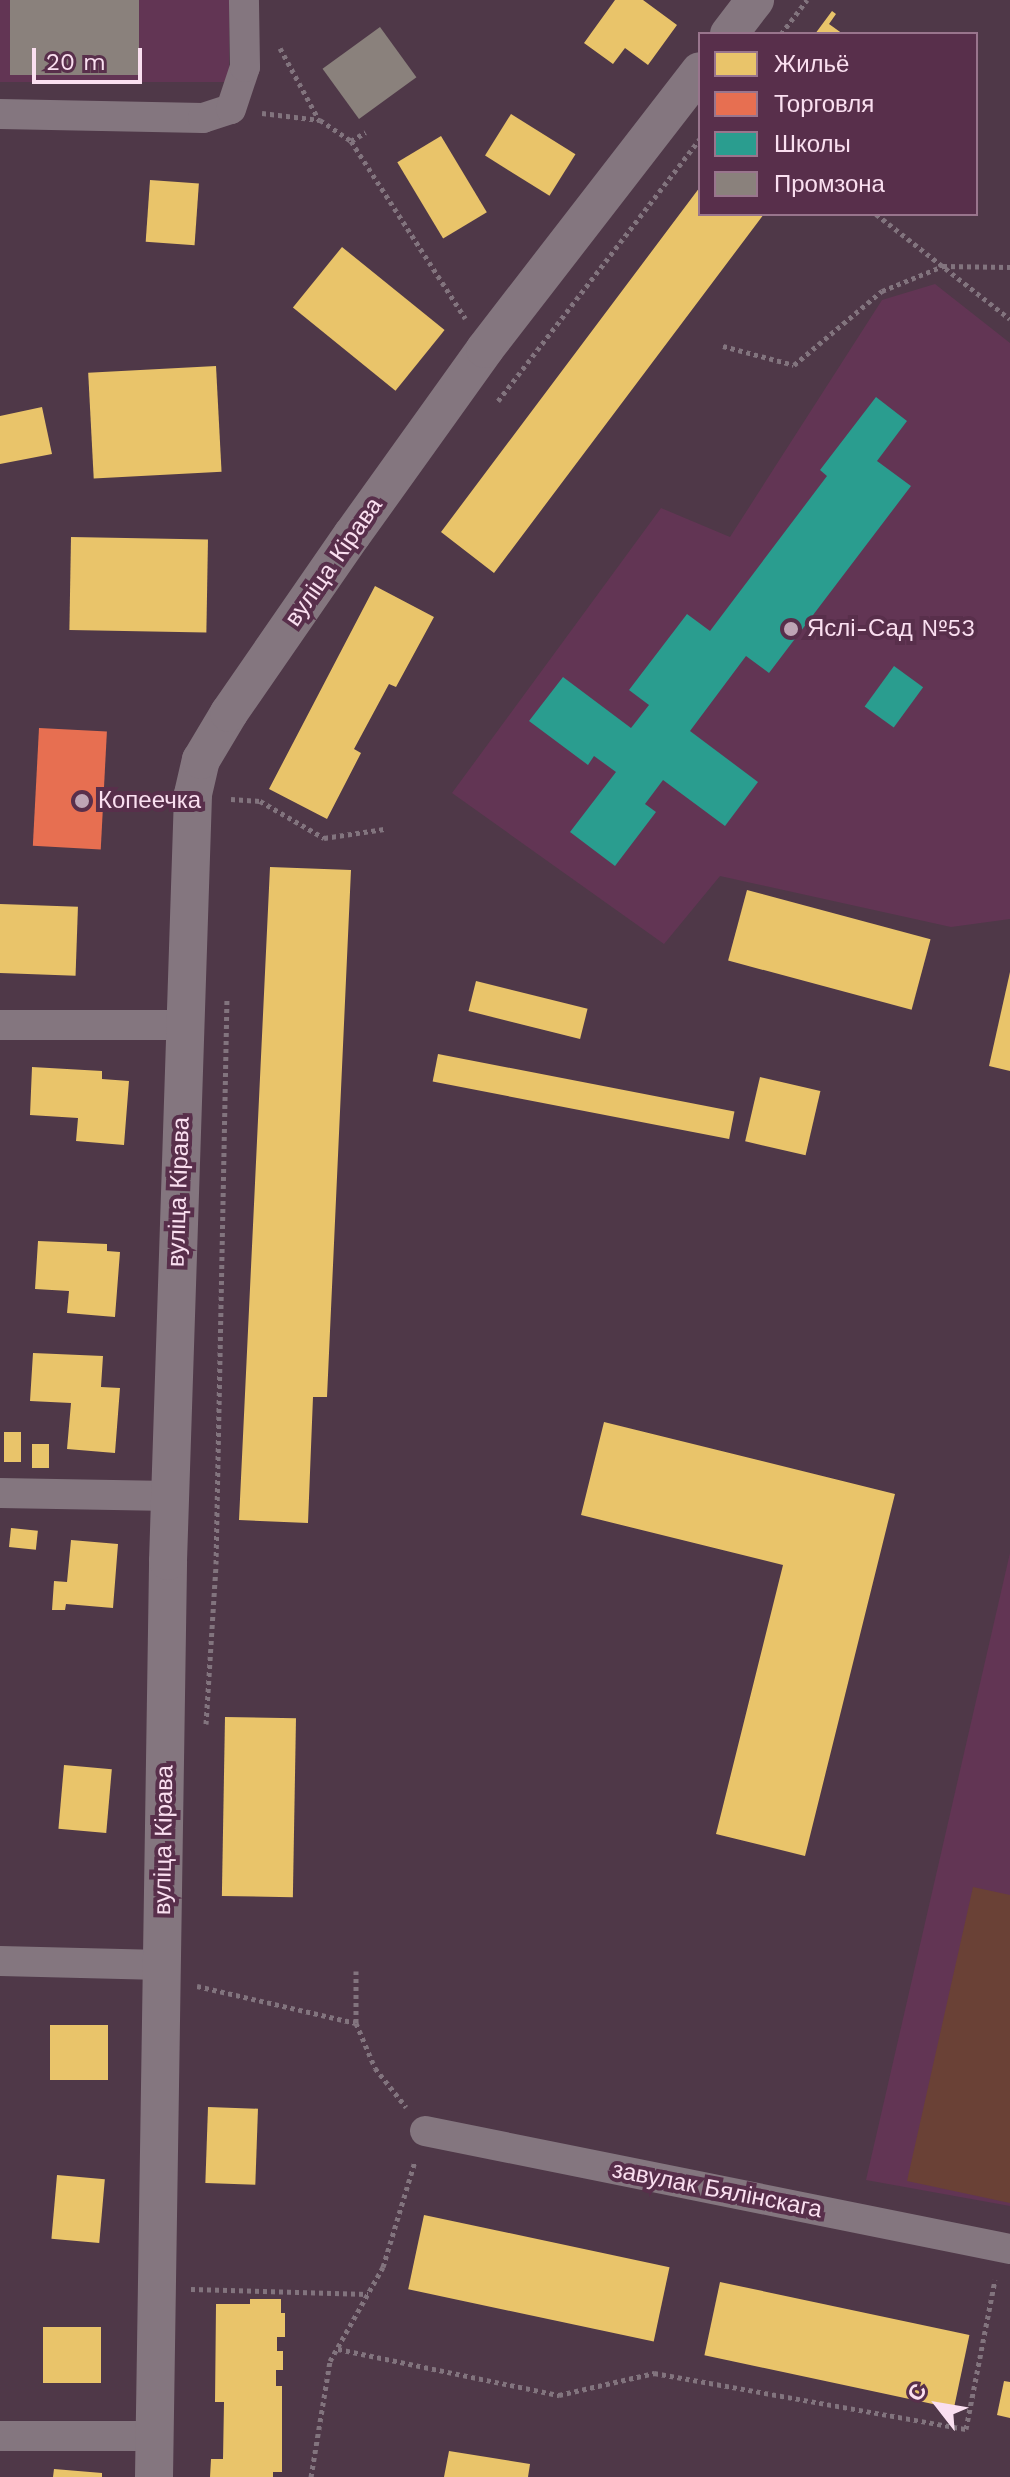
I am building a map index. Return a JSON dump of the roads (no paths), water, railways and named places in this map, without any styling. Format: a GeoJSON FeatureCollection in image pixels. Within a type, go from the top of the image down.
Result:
{"type":"FeatureCollection","features":[{"type":"Feature","properties":{"kind":"street"},"geometry":{"type":"LineString","coordinates":[[0,114],[203,118],[231,109],[245,67],[244,0]]}},
{"type":"Feature","properties":{"kind":"street"},"geometry":{"type":"LineString","coordinates":[[731,32],[755,0]]}},
{"type":"Feature","properties":{"kind":"street","name":"вуліца Кірава"},"geometry":{"type":"LineString","coordinates":[[154,2477],[170,1496],[193,794],[201,760],[343,547],[485,349],[698,74]]}},
{"type":"Feature","properties":{"kind":"street"},"geometry":{"type":"LineString","coordinates":[[0,1025],[184,1025]]}},
{"type":"Feature","properties":{"kind":"street"},"geometry":{"type":"LineString","coordinates":[[0,1493],[170,1496]]}},
{"type":"Feature","properties":{"kind":"street"},"geometry":{"type":"LineString","coordinates":[[0,1961],[162,1965]]}},
{"type":"Feature","properties":{"kind":"street","name":"завулак Бялінскага"},"geometry":{"type":"LineString","coordinates":[[425,2131],[1006,2248]]}},
{"type":"Feature","properties":{"kind":"street"},"geometry":{"type":"LineString","coordinates":[[0,2436],[155,2436]]}},
{"type":"Feature","properties":{"kind":"place","name":"Яслі-Сад №53"},"geometry":{"type":"Point","coordinates":[791,629]}},
{"type":"Feature","properties":{"kind":"place","name":"Копеечка"},"geometry":{"type":"Point","coordinates":[82,801]}}]}
